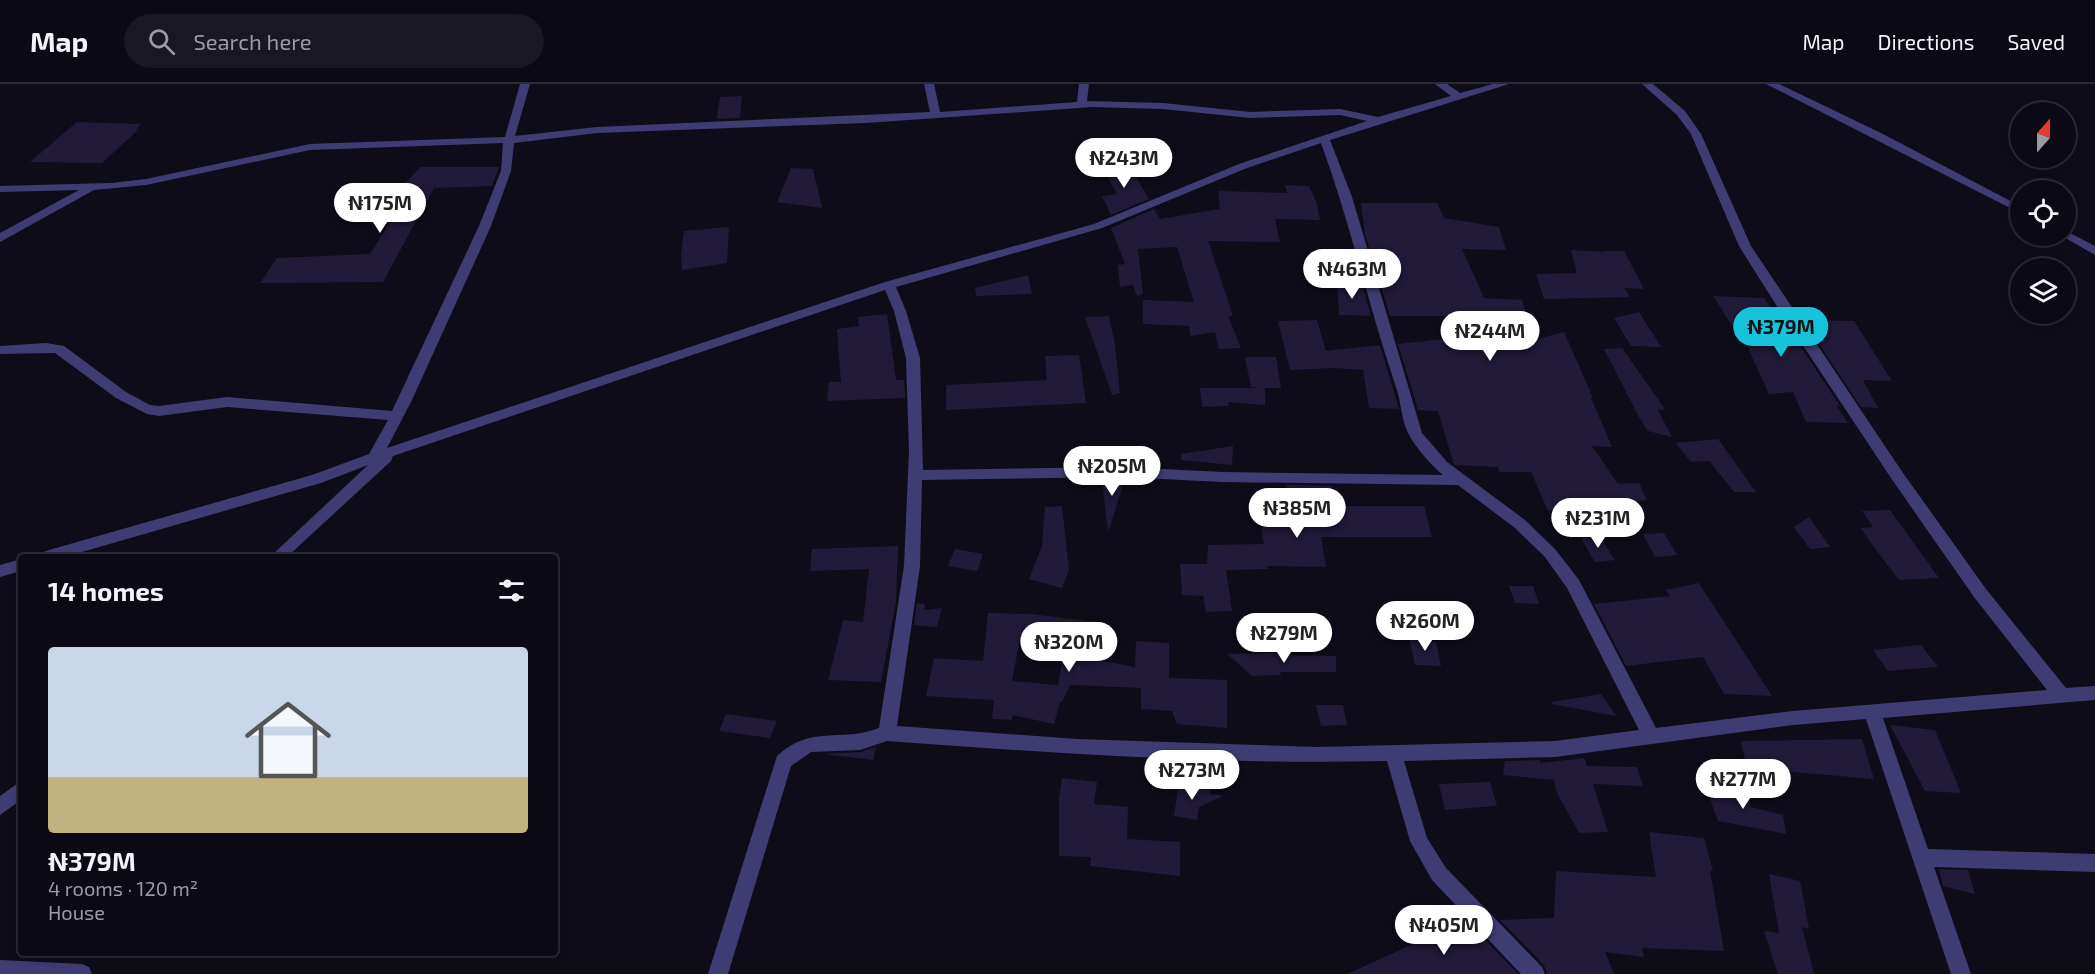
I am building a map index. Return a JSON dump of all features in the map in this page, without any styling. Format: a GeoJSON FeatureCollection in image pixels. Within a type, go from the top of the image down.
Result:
{"type":"FeatureCollection","features":[{"type":"Feature","properties":{"kind":"street"},"geometry":{"type":"LineString","coordinates":[[374,458],[397,416],[485,226],[506,171],[509,140],[525,84]]}},
{"type":"Feature","properties":{"kind":"street"},"geometry":{"type":"LineString","coordinates":[[929,84],[935,114]]}},
{"type":"Feature","properties":{"kind":"street"},"geometry":{"type":"LineString","coordinates":[[1082,104],[1084,84]]}},
{"type":"Feature","properties":{"kind":"street"},"geometry":{"type":"LineString","coordinates":[[1440,84],[1459,97]]}},
{"type":"Feature","properties":{"kind":"street"},"geometry":{"type":"LineString","coordinates":[[56,554],[316,479],[392,451],[889,285],[1098,226],[1243,166],[1379,120],[1504,84]]}},
{"type":"Feature","properties":{"kind":"street"},"geometry":{"type":"LineString","coordinates":[[1647,84],[1681,113],[1696,134],[1745,246],[1898,477],[1980,593],[2061,695]]}},
{"type":"Feature","properties":{"kind":"street"},"geometry":{"type":"LineString","coordinates":[[1771,84],[1877,135],[2010,205]]}},
{"type":"Feature","properties":{"kind":"street"},"geometry":{"type":"LineString","coordinates":[[0,189],[94,187],[168,178],[310,147],[509,140],[597,130],[866,120],[1082,104],[1163,106],[1250,115],[1340,112],[1379,120]]}},
{"type":"Feature","properties":{"kind":"street"},"geometry":{"type":"LineString","coordinates":[[1324,138],[1361,245],[1416,435],[1442,466],[1520,524],[1550,553],[1573,584],[1651,736]]}},
{"type":"Feature","properties":{"kind":"street"},"geometry":{"type":"LineString","coordinates":[[0,238],[94,187]]}},
{"type":"Feature","properties":{"kind":"street"},"geometry":{"type":"LineString","coordinates":[[2076,240],[2095,250]]}},
{"type":"Feature","properties":{"kind":"street"},"geometry":{"type":"LineString","coordinates":[[887,732],[893,707],[912,566],[915,475],[913,358],[900,311],[889,285]]}},
{"type":"Feature","properties":{"kind":"street"},"geometry":{"type":"LineString","coordinates":[[0,350],[46,347],[59,349],[121,395],[147,409],[159,411],[227,402],[397,416]]}},
{"type":"Feature","properties":{"kind":"street"},"geometry":{"type":"LineString","coordinates":[[281,554],[392,451]]}},
{"type":"Feature","properties":{"kind":"street"},"geometry":{"type":"LineString","coordinates":[[915,475],[1122,472],[1222,477],[1462,480]]}},
{"type":"Feature","properties":{"kind":"street"},"geometry":{"type":"LineString","coordinates":[[0,571],[18,565]]}},
{"type":"Feature","properties":{"kind":"street"},"geometry":{"type":"LineString","coordinates":[[718,974],[783,762],[795,749],[812,743],[861,742],[887,732],[1077,747],[1318,755],[1555,749],[1793,718],[2095,693]]}},
{"type":"Feature","properties":{"kind":"street"},"geometry":{"type":"LineString","coordinates":[[1872,711],[1961,974]]}},
{"type":"Feature","properties":{"kind":"street"},"geometry":{"type":"LineString","coordinates":[[1393,753],[1419,841],[1438,874],[1535,974]]}},
{"type":"Feature","properties":{"kind":"street"},"geometry":{"type":"LineString","coordinates":[[0,807],[18,792]]}},
{"type":"Feature","properties":{"kind":"street"},"geometry":{"type":"LineString","coordinates":[[1923,858],[2095,863]]}},
{"type":"Feature","properties":{"kind":"street"},"geometry":{"type":"LineString","coordinates":[[0,969],[82,974]]}},
{"type":"Feature","properties":{"kind":"building"},"geometry":{"type":"Polygon","coordinates":[[[742,96],[740,118],[717,119],[720,97],[742,96]]]}},
{"type":"Feature","properties":{"kind":"building"},"geometry":{"type":"Polygon","coordinates":[[[77,122],[141,124],[136,129],[139,129],[102,163],[30,162],[77,122]]]}},
{"type":"Feature","properties":{"kind":"building"},"geometry":{"type":"Polygon","coordinates":[[[1129,165],[1149,199],[1111,215],[1102,196],[1117,194],[1103,169],[1129,165]]]}},
{"type":"Feature","properties":{"kind":"building"},"geometry":{"type":"Polygon","coordinates":[[[420,167],[499,167],[492,186],[434,188],[383,282],[260,283],[277,258],[370,254],[412,188],[400,189],[420,167]]]}},
{"type":"Feature","properties":{"kind":"building"},"geometry":{"type":"Polygon","coordinates":[[[791,168],[813,169],[822,208],[777,202],[791,168]]]}},
{"type":"Feature","properties":{"kind":"building"},"geometry":{"type":"Polygon","coordinates":[[[1285,185],[1309,186],[1317,204],[1320,220],[1275,219],[1280,242],[1208,241],[1233,316],[1228,316],[1241,348],[1219,349],[1215,332],[1190,336],[1189,326],[1143,324],[1143,300],[1194,302],[1177,247],[1138,249],[1143,294],[1137,296],[1133,285],[1120,287],[1118,265],[1125,264],[1111,228],[1154,209],[1160,219],[1220,209],[1218,191],[1287,193],[1285,185]]]}},
{"type":"Feature","properties":{"kind":"building"},"geometry":{"type":"Polygon","coordinates":[[[1361,203],[1437,203],[1444,218],[1499,227],[1506,250],[1462,249],[1484,298],[1522,300],[1534,340],[1564,332],[1612,447],[1592,446],[1618,484],[1639,483],[1647,500],[1548,511],[1531,472],[1499,472],[1498,467],[1454,465],[1438,411],[1418,410],[1398,344],[1461,337],[1460,316],[1390,316],[1365,234],[1361,203]]]}},
{"type":"Feature","properties":{"kind":"building"},"geometry":{"type":"Polygon","coordinates":[[[729,227],[727,263],[682,270],[684,231],[729,227]]]}},
{"type":"Feature","properties":{"kind":"building"},"geometry":{"type":"Polygon","coordinates":[[[1571,250],[1624,251],[1644,289],[1624,288],[1630,297],[1544,299],[1536,274],[1577,273],[1571,250]]]}},
{"type":"Feature","properties":{"kind":"building"},"geometry":{"type":"Polygon","coordinates":[[[1028,275],[1032,294],[976,296],[975,288],[1028,275]]]}},
{"type":"Feature","properties":{"kind":"building"},"geometry":{"type":"Polygon","coordinates":[[[1337,282],[1362,284],[1371,316],[1339,315],[1337,282]]]}},
{"type":"Feature","properties":{"kind":"building"},"geometry":{"type":"Polygon","coordinates":[[[1713,296],[1764,298],[1780,320],[1783,320],[1840,406],[1836,405],[1848,423],[1806,422],[1793,392],[1769,394],[1743,337],[1739,337],[1713,296]]]}},
{"type":"Feature","properties":{"kind":"building"},"geometry":{"type":"Polygon","coordinates":[[[1639,312],[1661,347],[1631,346],[1614,318],[1639,312]]]}},
{"type":"Feature","properties":{"kind":"building"},"geometry":{"type":"Polygon","coordinates":[[[887,314],[896,380],[904,380],[905,398],[827,401],[829,382],[841,382],[837,329],[859,326],[858,317],[887,314]]]}},
{"type":"Feature","properties":{"kind":"building"},"geometry":{"type":"Polygon","coordinates":[[[1109,316],[1115,345],[1120,393],[1112,395],[1085,317],[1109,316]]]}},
{"type":"Feature","properties":{"kind":"building"},"geometry":{"type":"Polygon","coordinates":[[[1317,320],[1326,351],[1380,345],[1399,409],[1369,408],[1363,370],[1334,368],[1290,370],[1278,321],[1317,320]]]}},
{"type":"Feature","properties":{"kind":"building"},"geometry":{"type":"Polygon","coordinates":[[[1803,320],[1854,321],[1892,381],[1863,380],[1878,408],[1861,407],[1803,320]]]}},
{"type":"Feature","properties":{"kind":"building"},"geometry":{"type":"Polygon","coordinates":[[[1622,348],[1665,409],[1658,410],[1672,437],[1648,431],[1640,419],[1604,349],[1622,348]]]}},
{"type":"Feature","properties":{"kind":"building"},"geometry":{"type":"Polygon","coordinates":[[[1079,355],[1086,403],[946,410],[946,385],[1047,380],[1045,356],[1079,355]]]}},
{"type":"Feature","properties":{"kind":"building"},"geometry":{"type":"Polygon","coordinates":[[[1245,357],[1276,357],[1281,388],[1265,388],[1265,405],[1228,402],[1229,406],[1202,407],[1200,388],[1262,388],[1251,387],[1245,357]]]}},
{"type":"Feature","properties":{"kind":"building"},"geometry":{"type":"Polygon","coordinates":[[[1718,439],[1756,492],[1734,492],[1709,461],[1691,462],[1676,443],[1718,439]]]}},
{"type":"Feature","properties":{"kind":"building"},"geometry":{"type":"Polygon","coordinates":[[[1233,446],[1232,465],[1181,460],[1181,454],[1233,446]]]}},
{"type":"Feature","properties":{"kind":"building"},"geometry":{"type":"Polygon","coordinates":[[[1125,479],[1108,532],[1102,480],[1125,479]]]}},
{"type":"Feature","properties":{"kind":"building"},"geometry":{"type":"Polygon","coordinates":[[[1286,485],[1332,486],[1335,506],[1424,506],[1432,537],[1321,537],[1326,567],[1267,566],[1268,569],[1226,570],[1232,611],[1206,612],[1203,596],[1182,595],[1180,564],[1207,564],[1208,545],[1264,544],[1258,504],[1289,504],[1286,485]]]}},
{"type":"Feature","properties":{"kind":"building"},"geometry":{"type":"Polygon","coordinates":[[[1062,506],[1069,570],[1062,588],[1029,579],[1042,546],[1045,507],[1062,506]]]}},
{"type":"Feature","properties":{"kind":"building"},"geometry":{"type":"Polygon","coordinates":[[[1890,510],[1939,578],[1899,580],[1873,546],[1861,528],[1873,527],[1862,511],[1890,510]]]}},
{"type":"Feature","properties":{"kind":"building"},"geometry":{"type":"Polygon","coordinates":[[[1809,517],[1830,547],[1810,549],[1794,527],[1809,517]]]}},
{"type":"Feature","properties":{"kind":"building"},"geometry":{"type":"Polygon","coordinates":[[[1664,533],[1677,555],[1655,557],[1643,534],[1664,533]]]}},
{"type":"Feature","properties":{"kind":"building"},"geometry":{"type":"Polygon","coordinates":[[[1600,537],[1615,560],[1595,562],[1581,538],[1600,537]]]}},
{"type":"Feature","properties":{"kind":"building"},"geometry":{"type":"Polygon","coordinates":[[[898,546],[896,602],[881,682],[828,680],[843,620],[863,622],[869,569],[810,571],[812,549],[898,546]]]}},
{"type":"Feature","properties":{"kind":"building"},"geometry":{"type":"Polygon","coordinates":[[[955,549],[983,554],[977,571],[948,566],[955,549]]]}},
{"type":"Feature","properties":{"kind":"building"},"geometry":{"type":"Polygon","coordinates":[[[1699,583],[1772,696],[1724,694],[1703,657],[1626,666],[1594,604],[1670,596],[1666,590],[1699,583]]]}},
{"type":"Feature","properties":{"kind":"building"},"geometry":{"type":"Polygon","coordinates":[[[1509,586],[1533,586],[1539,604],[1515,603],[1509,586]]]}},
{"type":"Feature","properties":{"kind":"building"},"geometry":{"type":"Polygon","coordinates":[[[917,603],[925,604],[924,610],[942,608],[937,627],[914,625],[917,603]]]}},
{"type":"Feature","properties":{"kind":"building"},"geometry":{"type":"Polygon","coordinates":[[[988,613],[1030,614],[1097,622],[1082,657],[1135,667],[1136,641],[1169,643],[1169,678],[1227,680],[1227,728],[1177,724],[1172,711],[1141,709],[1141,688],[1070,685],[1060,702],[1054,724],[1012,715],[1012,720],[992,719],[994,700],[926,696],[934,658],[983,661],[988,613]],[[1020,639],[1012,681],[1058,685],[1065,645],[1020,639]]]}},
{"type":"Feature","properties":{"kind":"building"},"geometry":{"type":"Polygon","coordinates":[[[1409,636],[1430,638],[1431,641],[1436,642],[1441,666],[1415,665],[1409,636]]]}},
{"type":"Feature","properties":{"kind":"building"},"geometry":{"type":"Polygon","coordinates":[[[1921,645],[1938,667],[1888,671],[1873,650],[1921,645]]]}},
{"type":"Feature","properties":{"kind":"building"},"geometry":{"type":"Polygon","coordinates":[[[1276,653],[1276,655],[1336,656],[1336,672],[1280,672],[1281,675],[1252,676],[1227,654],[1276,653]]]}},
{"type":"Feature","properties":{"kind":"building"},"geometry":{"type":"Polygon","coordinates":[[[1601,694],[1616,716],[1552,704],[1552,702],[1601,694]]]}},
{"type":"Feature","properties":{"kind":"building"},"geometry":{"type":"Polygon","coordinates":[[[1316,705],[1343,705],[1347,725],[1321,726],[1316,705]]]}},
{"type":"Feature","properties":{"kind":"building"},"geometry":{"type":"Polygon","coordinates":[[[726,714],[777,721],[770,738],[719,731],[726,714]]]}},
{"type":"Feature","properties":{"kind":"building"},"geometry":{"type":"Polygon","coordinates":[[[1890,725],[1935,730],[1961,793],[1925,791],[1890,725]]]}},
{"type":"Feature","properties":{"kind":"building"},"geometry":{"type":"Polygon","coordinates":[[[1862,739],[1874,779],[1747,768],[1741,741],[1862,739]]]}},
{"type":"Feature","properties":{"kind":"building"},"geometry":{"type":"Polygon","coordinates":[[[876,747],[873,760],[824,754],[860,752],[876,747]]]}},
{"type":"Feature","properties":{"kind":"building"},"geometry":{"type":"Polygon","coordinates":[[[1584,758],[1587,766],[1637,767],[1643,786],[1593,784],[1608,832],[1579,833],[1556,791],[1554,780],[1503,775],[1505,761],[1540,760],[1541,763],[1584,758]]]}},
{"type":"Feature","properties":{"kind":"building"},"geometry":{"type":"Polygon","coordinates":[[[1062,778],[1097,782],[1094,804],[1128,807],[1127,839],[1180,842],[1180,876],[1090,866],[1091,857],[1059,856],[1059,799],[1062,778]]]}},
{"type":"Feature","properties":{"kind":"building"},"geometry":{"type":"Polygon","coordinates":[[[1490,782],[1497,806],[1445,810],[1439,784],[1490,782]]]}},
{"type":"Feature","properties":{"kind":"building"},"geometry":{"type":"Polygon","coordinates":[[[1191,785],[1210,789],[1210,794],[1223,796],[1199,807],[1197,820],[1174,816],[1178,788],[1190,790],[1191,785]]]}},
{"type":"Feature","properties":{"kind":"building"},"geometry":{"type":"Polygon","coordinates":[[[1747,786],[1751,807],[1783,815],[1786,834],[1718,821],[1706,788],[1747,786]]]}},
{"type":"Feature","properties":{"kind":"building"},"geometry":{"type":"Polygon","coordinates":[[[1649,832],[1704,838],[1713,871],[1710,871],[1724,951],[1642,948],[1644,957],[1605,952],[1614,974],[1547,974],[1544,965],[1500,920],[1554,918],[1556,871],[1656,877],[1649,832]]]}},
{"type":"Feature","properties":{"kind":"building"},"geometry":{"type":"Polygon","coordinates":[[[1939,869],[1968,870],[1975,894],[1943,886],[1939,869]]]}},
{"type":"Feature","properties":{"kind":"building"},"geometry":{"type":"Polygon","coordinates":[[[1769,874],[1800,881],[1809,929],[1802,927],[1814,974],[1778,974],[1764,931],[1779,933],[1769,874]]]}},
{"type":"Feature","properties":{"kind":"building"},"geometry":{"type":"Polygon","coordinates":[[[1462,922],[1468,922],[1518,974],[1347,974],[1462,922]]]}}]}
